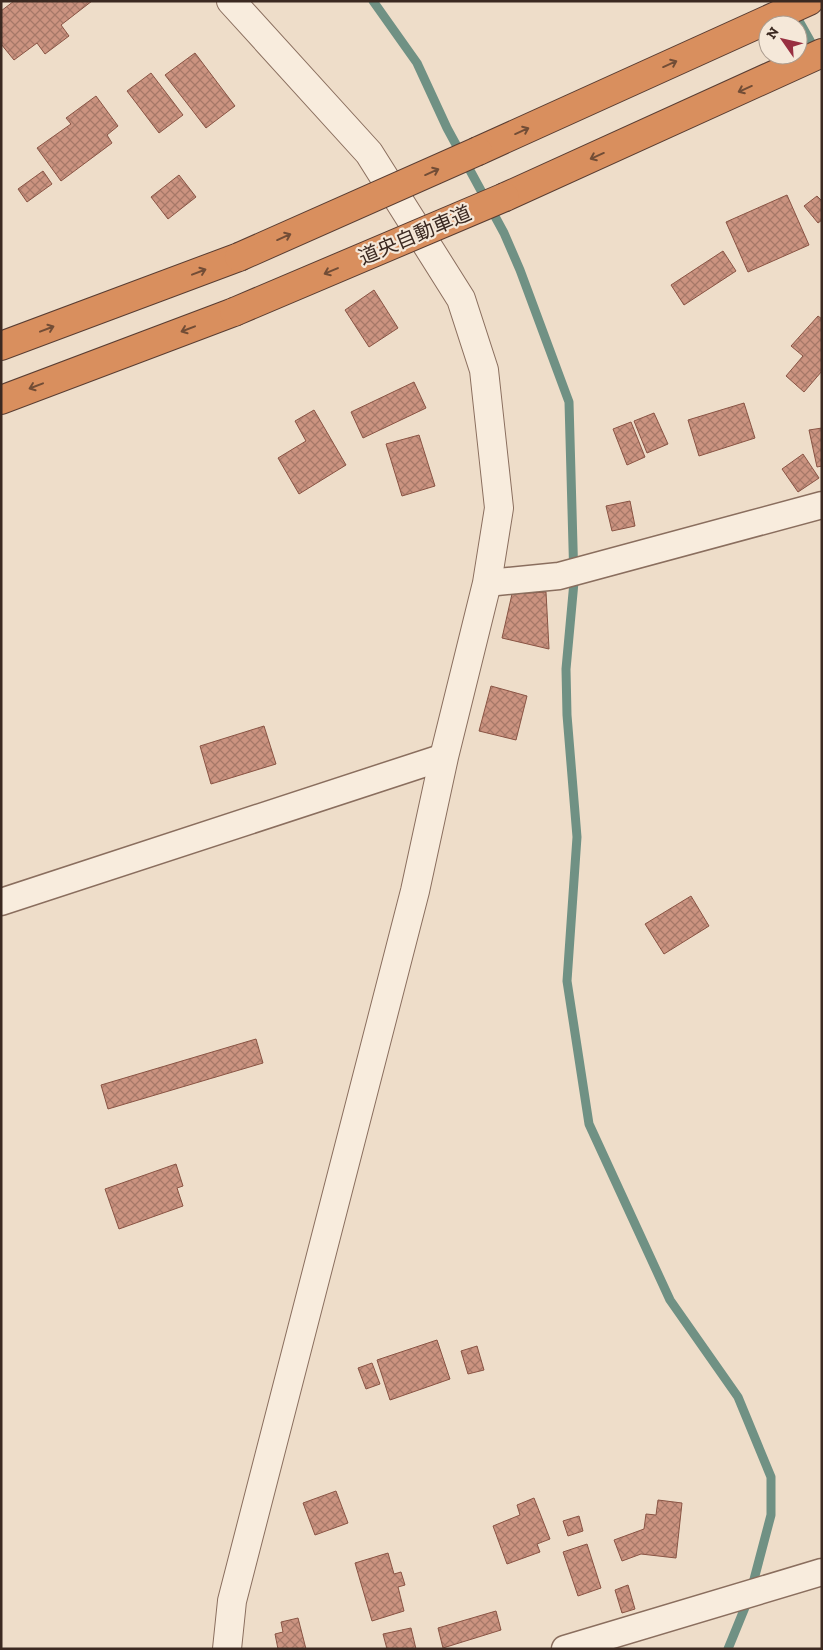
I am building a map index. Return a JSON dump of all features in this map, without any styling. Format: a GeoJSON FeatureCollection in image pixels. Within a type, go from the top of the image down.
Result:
{"type":"FeatureCollection","features":[{"type":"Feature","properties":{"kind":"highway"},"geometry":{"type":"LineString","coordinates":[[1,346],[239,257],[809,1]]}},
{"type":"Feature","properties":{"kind":"highway","name":"道央自動車道"},"geometry":{"type":"LineString","coordinates":[[1,400],[234,312],[505,197],[822,53]]}},
{"type":"Feature","properties":{"kind":"street"},"geometry":{"type":"LineString","coordinates":[[227,1649],[232,1601],[415,891],[444,757],[487,583],[499,508],[484,370],[461,299],[368,153],[230,1]]}},
{"type":"Feature","properties":{"kind":"street"},"geometry":{"type":"LineString","coordinates":[[487,583],[559,576],[822,505]]}},
{"type":"Feature","properties":{"kind":"street"},"geometry":{"type":"LineString","coordinates":[[1,902],[444,757]]}},
{"type":"Feature","properties":{"kind":"street"},"geometry":{"type":"LineString","coordinates":[[565,1649],[822,1572]]}},
{"type":"Feature","properties":{"kind":"building"},"geometry":{"type":"Polygon","coordinates":[[[14,1],[92,1],[61,25],[69,36],[45,54],[37,43],[14,60],[1,44],[1,11],[14,1]]]}},
{"type":"Feature","properties":{"kind":"building"},"geometry":{"type":"Polygon","coordinates":[[[195,53],[235,106],[206,128],[165,75],[195,53]]]}},
{"type":"Feature","properties":{"kind":"building"},"geometry":{"type":"Polygon","coordinates":[[[151,73],[183,115],[159,133],[127,91],[151,73]]]}},
{"type":"Feature","properties":{"kind":"building"},"geometry":{"type":"Polygon","coordinates":[[[96,96],[118,126],[107,135],[112,143],[61,181],[37,148],[71,124],[66,118],[96,96]]]}},
{"type":"Feature","properties":{"kind":"building"},"geometry":{"type":"Polygon","coordinates":[[[43,171],[52,184],[27,202],[18,189],[43,171]]]}},
{"type":"Feature","properties":{"kind":"building"},"geometry":{"type":"Polygon","coordinates":[[[179,175],[196,197],[168,219],[151,197],[179,175]]]}},
{"type":"Feature","properties":{"kind":"building"},"geometry":{"type":"Polygon","coordinates":[[[787,195],[809,245],[748,272],[726,222],[787,195]]]}},
{"type":"Feature","properties":{"kind":"building"},"geometry":{"type":"Polygon","coordinates":[[[817,196],[822,201],[822,220],[818,223],[804,206],[817,196]]]}},
{"type":"Feature","properties":{"kind":"building"},"geometry":{"type":"Polygon","coordinates":[[[723,251],[736,271],[684,305],[671,285],[723,251]]]}},
{"type":"Feature","properties":{"kind":"building"},"geometry":{"type":"Polygon","coordinates":[[[374,290],[398,328],[369,347],[345,310],[374,290]]]}},
{"type":"Feature","properties":{"kind":"building"},"geometry":{"type":"Polygon","coordinates":[[[818,316],[822,319],[822,371],[804,392],[786,376],[803,356],[791,346],[818,316]]]}},
{"type":"Feature","properties":{"kind":"building"},"geometry":{"type":"Polygon","coordinates":[[[414,382],[426,408],[363,438],[351,412],[414,382]]]}},
{"type":"Feature","properties":{"kind":"building"},"geometry":{"type":"Polygon","coordinates":[[[744,403],[755,438],[699,456],[688,420],[744,403]]]}},
{"type":"Feature","properties":{"kind":"building"},"geometry":{"type":"Polygon","coordinates":[[[314,410],[346,465],[299,494],[278,458],[306,441],[295,421],[314,410]]]}},
{"type":"Feature","properties":{"kind":"building"},"geometry":{"type":"Polygon","coordinates":[[[654,413],[668,444],[647,453],[634,421],[654,413]]]}},
{"type":"Feature","properties":{"kind":"building"},"geometry":{"type":"Polygon","coordinates":[[[631,422],[645,457],[627,465],[613,429],[631,422]]]}},
{"type":"Feature","properties":{"kind":"building"},"geometry":{"type":"Polygon","coordinates":[[[822,428],[822,466],[817,467],[809,430],[822,428]]]}},
{"type":"Feature","properties":{"kind":"building"},"geometry":{"type":"Polygon","coordinates":[[[419,435],[435,486],[402,496],[386,444],[419,435]]]}},
{"type":"Feature","properties":{"kind":"building"},"geometry":{"type":"Polygon","coordinates":[[[803,454],[819,478],[798,492],[782,469],[803,454]]]}},
{"type":"Feature","properties":{"kind":"building"},"geometry":{"type":"Polygon","coordinates":[[[630,501],[635,526],[612,531],[606,506],[630,501]]]}},
{"type":"Feature","properties":{"kind":"building"},"geometry":{"type":"Polygon","coordinates":[[[546,592],[549,649],[502,638],[512,594],[546,592]]]}},
{"type":"Feature","properties":{"kind":"building"},"geometry":{"type":"Polygon","coordinates":[[[491,686],[527,696],[516,740],[479,731],[491,686]]]}},
{"type":"Feature","properties":{"kind":"building"},"geometry":{"type":"Polygon","coordinates":[[[264,726],[276,764],[211,784],[200,746],[264,726]]]}},
{"type":"Feature","properties":{"kind":"building"},"geometry":{"type":"Polygon","coordinates":[[[691,896],[709,926],[664,954],[645,924],[691,896]]]}},
{"type":"Feature","properties":{"kind":"building"},"geometry":{"type":"Polygon","coordinates":[[[256,1039],[263,1063],[108,1109],[101,1085],[256,1039]]]}},
{"type":"Feature","properties":{"kind":"building"},"geometry":{"type":"Polygon","coordinates":[[[176,1164],[183,1186],[177,1188],[183,1206],[119,1229],[105,1189],[176,1164]]]}},
{"type":"Feature","properties":{"kind":"building"},"geometry":{"type":"Polygon","coordinates":[[[437,1340],[450,1379],[390,1400],[377,1360],[437,1340]]]}},
{"type":"Feature","properties":{"kind":"building"},"geometry":{"type":"Polygon","coordinates":[[[477,1346],[484,1370],[468,1374],[461,1351],[477,1346]]]}},
{"type":"Feature","properties":{"kind":"building"},"geometry":{"type":"Polygon","coordinates":[[[372,1363],[380,1384],[366,1389],[358,1368],[372,1363]]]}},
{"type":"Feature","properties":{"kind":"building"},"geometry":{"type":"Polygon","coordinates":[[[336,1491],[348,1523],[315,1535],[303,1503],[336,1491]]]}},
{"type":"Feature","properties":{"kind":"building"},"geometry":{"type":"Polygon","coordinates":[[[534,1498],[550,1539],[537,1544],[540,1552],[507,1564],[493,1526],[520,1515],[517,1505],[534,1498]]]}},
{"type":"Feature","properties":{"kind":"building"},"geometry":{"type":"Polygon","coordinates":[[[658,1500],[682,1503],[676,1558],[641,1554],[622,1561],[614,1540],[644,1529],[646,1514],[656,1515],[658,1500]]]}},
{"type":"Feature","properties":{"kind":"building"},"geometry":{"type":"Polygon","coordinates":[[[579,1516],[583,1531],[568,1536],[563,1521],[579,1516]]]}},
{"type":"Feature","properties":{"kind":"building"},"geometry":{"type":"Polygon","coordinates":[[[587,1544],[601,1588],[578,1596],[563,1552],[587,1544]]]}},
{"type":"Feature","properties":{"kind":"building"},"geometry":{"type":"Polygon","coordinates":[[[388,1553],[394,1574],[401,1572],[405,1585],[398,1587],[404,1611],[372,1621],[355,1563],[388,1553]]]}},
{"type":"Feature","properties":{"kind":"building"},"geometry":{"type":"Polygon","coordinates":[[[628,1585],[635,1609],[622,1613],[615,1590],[628,1585]]]}},
{"type":"Feature","properties":{"kind":"building"},"geometry":{"type":"Polygon","coordinates":[[[496,1611],[501,1630],[443,1648],[438,1628],[496,1611]]]}},
{"type":"Feature","properties":{"kind":"building"},"geometry":{"type":"Polygon","coordinates":[[[298,1618],[306,1649],[278,1649],[275,1634],[283,1632],[281,1622],[298,1618]]]}},
{"type":"Feature","properties":{"kind":"building"},"geometry":{"type":"Polygon","coordinates":[[[411,1628],[416,1649],[387,1649],[383,1634],[411,1628]]]}},
{"type":"Feature","properties":{"kind":"waterway"},"geometry":{"type":"LineString","coordinates":[[373,1],[417,63],[447,128],[504,233],[520,270],[569,402],[574,582],[566,669],[567,715],[577,837],[567,981],[589,1124],[670,1300],[738,1397],[771,1477],[771,1515],[752,1587]]}},
{"type":"Feature","properties":{"kind":"waterway"},"geometry":{"type":"LineString","coordinates":[[794,12],[817,53]]}},
{"type":"Feature","properties":{"kind":"waterway"},"geometry":{"type":"LineString","coordinates":[[728,1649],[748,1600]]}}]}
